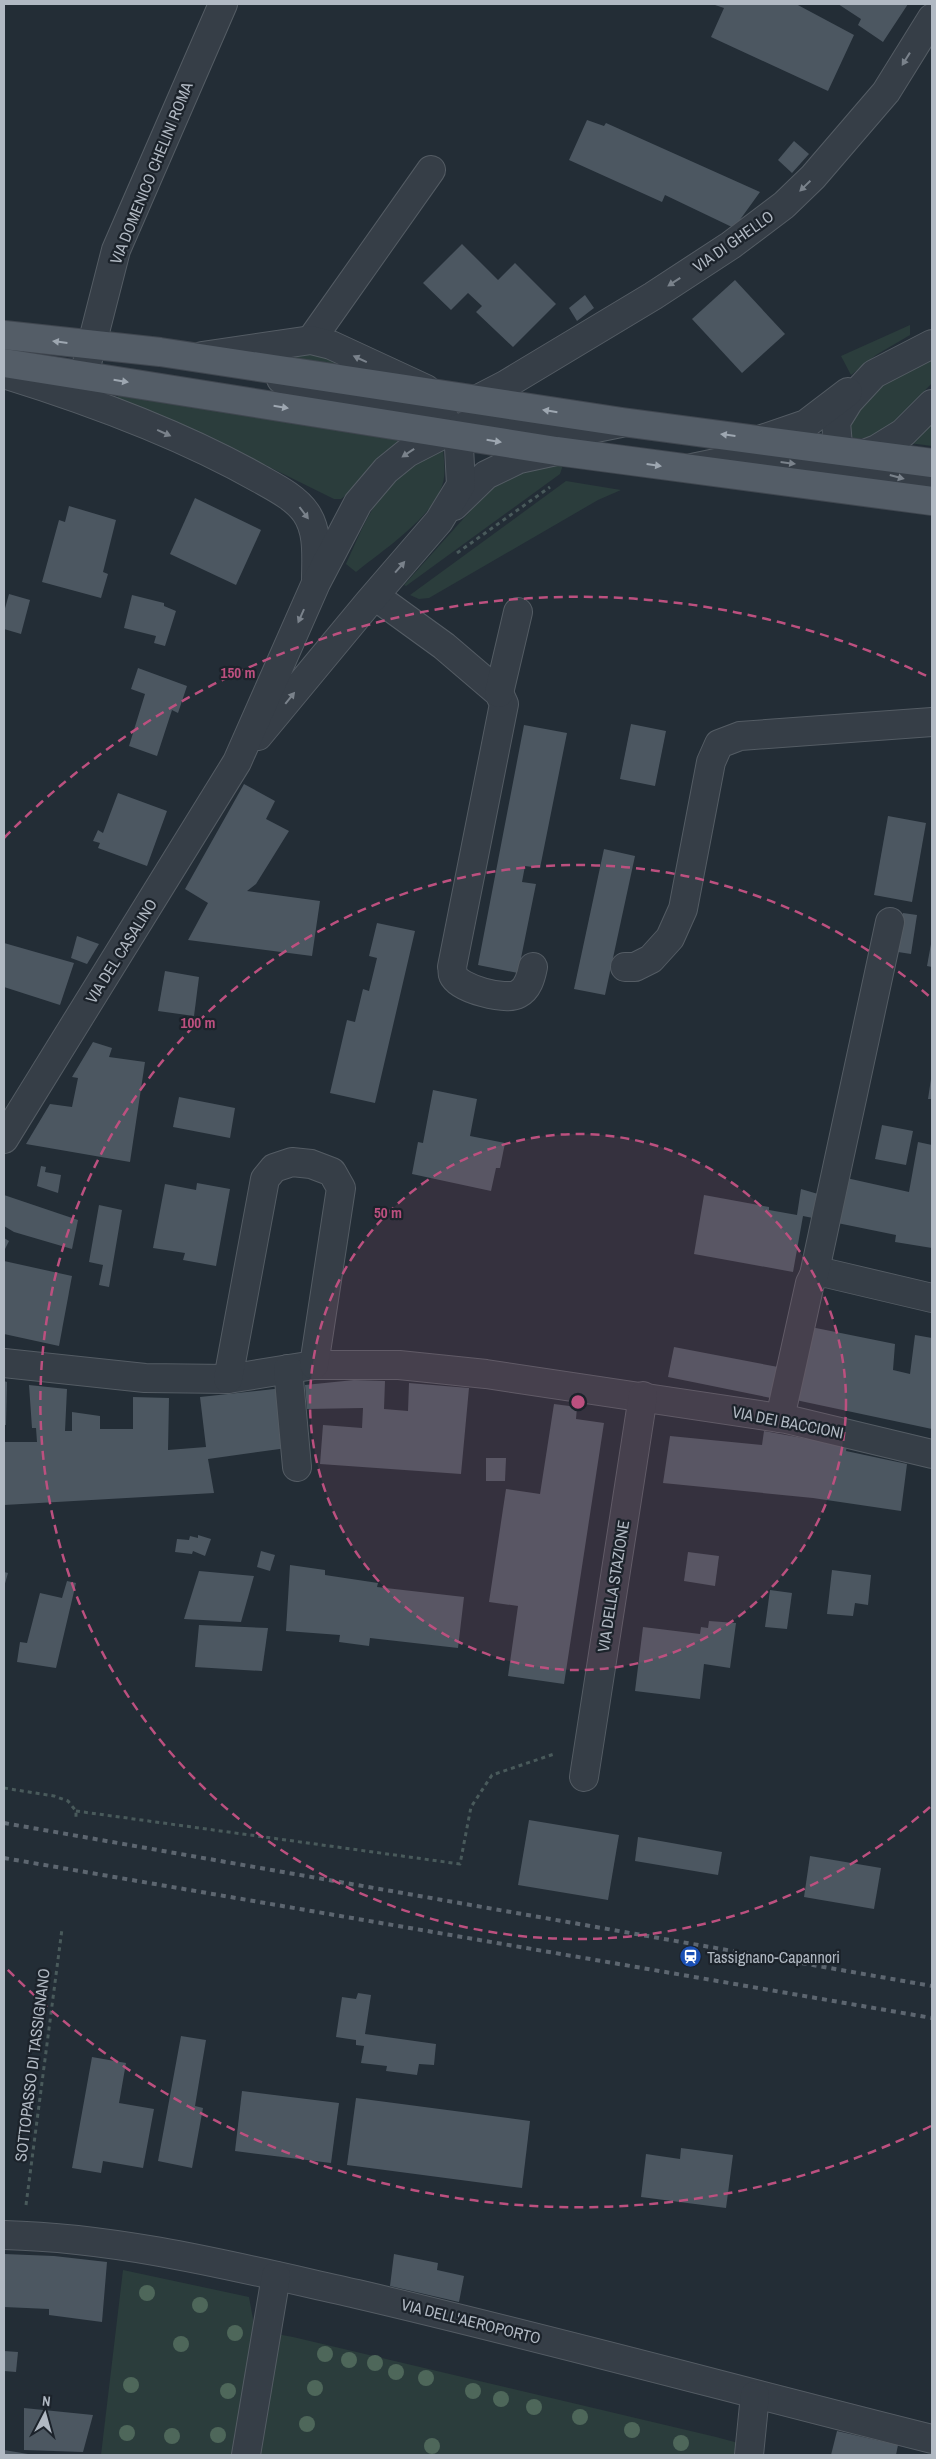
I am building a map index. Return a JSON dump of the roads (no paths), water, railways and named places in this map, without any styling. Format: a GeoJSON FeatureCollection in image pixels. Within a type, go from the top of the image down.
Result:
{"type":"FeatureCollection","features":[{"type":"Feature","properties":{"kind":"main road"},"geometry":{"type":"LineString","coordinates":[[4,335],[203,358],[622,422],[762,440],[849,455],[932,463]]}},
{"type":"Feature","properties":{"kind":"main road"},"geometry":{"type":"LineString","coordinates":[[4,362],[556,451],[932,501]]}},
{"type":"Feature","properties":{"kind":"street","name":"VIA DOMENICO CHELINI ROMA"},"geometry":{"type":"LineString","coordinates":[[84,375],[116,250],[223,4]]}},
{"type":"Feature","properties":{"kind":"street","name":"VIA DI GHELLO"},"geometry":{"type":"LineString","coordinates":[[476,400],[505,386],[653,296],[731,246],[784,206],[813,177],[886,92],[932,18]]}},
{"type":"Feature","properties":{"kind":"street"},"geometry":{"type":"LineString","coordinates":[[311,340],[431,170]]}},
{"type":"Feature","properties":{"kind":"street"},"geometry":{"type":"LineString","coordinates":[[203,358],[311,340],[330,345],[436,394]]}},
{"type":"Feature","properties":{"kind":"street"},"geometry":{"type":"LineString","coordinates":[[762,440],[806,424],[874,374],[932,344]]}},
{"type":"Feature","properties":{"kind":"street"},"geometry":{"type":"LineString","coordinates":[[203,358],[339,396],[440,412],[462,463],[461,485],[439,521]]}},
{"type":"Feature","properties":{"kind":"street"},"geometry":{"type":"LineString","coordinates":[[4,374],[132,419],[238,467],[283,492],[306,513],[315,535],[316,583]]}},
{"type":"Feature","properties":{"kind":"street"},"geometry":{"type":"LineString","coordinates":[[874,374],[849,401],[836,422],[849,455],[900,479],[932,483]]}},
{"type":"Feature","properties":{"kind":"street"},"geometry":{"type":"LineString","coordinates":[[688,469],[740,458],[827,468],[849,455],[903,433],[932,404]]}},
{"type":"Feature","properties":{"kind":"street"},"geometry":{"type":"LineString","coordinates":[[237,762],[316,583],[358,503],[386,470],[407,452],[480,420],[558,432],[586,430],[622,422]]}},
{"type":"Feature","properties":{"kind":"street"},"geometry":{"type":"LineString","coordinates":[[237,762],[439,521],[486,475],[519,459],[556,451]]}},
{"type":"Feature","properties":{"kind":"street"},"geometry":{"type":"LineString","coordinates":[[375,596],[444,646],[499,693],[504,704],[504,713],[452,967],[453,975],[459,982],[475,990],[507,998],[519,994],[529,983],[534,967]]}},
{"type":"Feature","properties":{"kind":"street"},"geometry":{"type":"LineString","coordinates":[[499,693],[518,612]]}},
{"type":"Feature","properties":{"kind":"street"},"geometry":{"type":"LineString","coordinates":[[625,967],[635,967],[651,959],[670,938],[683,909],[711,762],[719,744],[740,736],[932,722]]}},
{"type":"Feature","properties":{"kind":"street","name":"VIA DEL CASALINO"},"geometry":{"type":"LineString","coordinates":[[4,1139],[237,762]]}},
{"type":"Feature","properties":{"kind":"street"},"geometry":{"type":"LineString","coordinates":[[780,1418],[810,1282],[814,1275],[890,922]]}},
{"type":"Feature","properties":{"kind":"street"},"geometry":{"type":"LineString","coordinates":[[228,1379],[265,1178],[274,1168],[292,1162],[311,1164],[332,1172],[341,1188],[301,1367],[297,1468]]}},
{"type":"Feature","properties":{"kind":"street"},"geometry":{"type":"LineString","coordinates":[[814,1275],[826,1273],[932,1298]]}},
{"type":"Feature","properties":{"kind":"street","name":"VIA DEI BACCIONI"},"geometry":{"type":"LineString","coordinates":[[4,1363],[145,1378],[228,1379],[301,1367],[408,1366],[486,1374],[780,1418],[932,1454]]}},
{"type":"Feature","properties":{"kind":"street","name":"VIA DELLA STAZIONE"},"geometry":{"type":"LineString","coordinates":[[584,1776],[643,1396]]}},
{"type":"Feature","properties":{"kind":"street","name":"VIA DELL'AEROPORTO"},"geometry":{"type":"LineString","coordinates":[[13,2235],[143,2247],[276,2276],[492,2325],[755,2395],[932,2439]]}},
{"type":"Feature","properties":{"kind":"street"},"geometry":{"type":"LineString","coordinates":[[246,2455],[276,2276]]}},
{"type":"Feature","properties":{"kind":"street"},"geometry":{"type":"LineString","coordinates":[[749,2455],[755,2395]]}},
{"type":"Feature","properties":{"kind":"railway"},"geometry":{"type":"LineString","coordinates":[[4,1823],[932,1986]]}},
{"type":"Feature","properties":{"kind":"railway"},"geometry":{"type":"LineString","coordinates":[[4,1858],[932,2018]]}},
{"type":"Feature","properties":{"kind":"place","name":"Tassignano-Capannori"},"geometry":{"type":"Point","coordinates":[691,1957]}}]}
